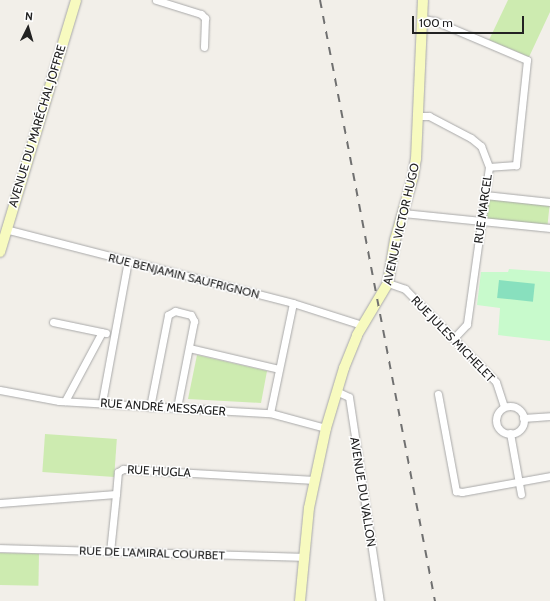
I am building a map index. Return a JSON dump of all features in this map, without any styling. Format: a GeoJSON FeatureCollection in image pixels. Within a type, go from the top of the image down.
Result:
{"type":"FeatureCollection","features":[{"type":"Feature","properties":{"kind":"street","name":"AVENUE DU MARÉCHAL JOFFRE"},"geometry":{"type":"LineString","coordinates":[[0,252],[5,229],[76,0]]}},
{"type":"Feature","properties":{"kind":"street"},"geometry":{"type":"LineString","coordinates":[[156,0],[172,3],[201,14],[205,18],[204,48]]}},
{"type":"Feature","properties":{"kind":"street","name":"AVENUE VICTOR HUGO"},"geometry":{"type":"LineString","coordinates":[[300,601],[304,558],[315,480],[326,428],[336,391],[362,325],[388,283],[392,251],[416,159],[423,0]]}},
{"type":"Feature","properties":{"kind":"street"},"geometry":{"type":"LineString","coordinates":[[423,19],[435,21],[527,60],[516,165],[489,167]]}},
{"type":"Feature","properties":{"kind":"street","name":"RUE MARCEL"},"geometry":{"type":"LineString","coordinates":[[418,116],[429,116],[472,138],[481,146],[489,167],[480,221],[467,324],[454,338]]}},
{"type":"Feature","properties":{"kind":"street"},"geometry":{"type":"LineString","coordinates":[[485,195],[550,202]]}},
{"type":"Feature","properties":{"kind":"street"},"geometry":{"type":"LineString","coordinates":[[402,213],[550,228]]}},
{"type":"Feature","properties":{"kind":"street","name":"RUE BENJAMIN SAUFRIGNON"},"geometry":{"type":"LineString","coordinates":[[5,229],[128,262],[293,303],[362,325]]}},
{"type":"Feature","properties":{"kind":"street"},"geometry":{"type":"LineString","coordinates":[[102,402],[113,334],[128,262]]}},
{"type":"Feature","properties":{"kind":"street","name":"RUE JULES MICHELET"},"geometry":{"type":"LineString","coordinates":[[388,283],[405,289],[496,382],[504,407]]}},
{"type":"Feature","properties":{"kind":"street"},"geometry":{"type":"LineString","coordinates":[[270,413],[293,303]]}},
{"type":"Feature","properties":{"kind":"street"},"geometry":{"type":"LineString","coordinates":[[150,407],[168,315],[171,312],[194,317],[177,408]]}},
{"type":"Feature","properties":{"kind":"street"},"geometry":{"type":"LineString","coordinates":[[53,322],[113,334]]}},
{"type":"Feature","properties":{"kind":"street"},"geometry":{"type":"LineString","coordinates":[[65,401],[102,332]]}},
{"type":"Feature","properties":{"kind":"street"},"geometry":{"type":"LineString","coordinates":[[189,348],[279,369]]}},
{"type":"Feature","properties":{"kind":"street","name":"RUE ANDRÉ MESSAGER"},"geometry":{"type":"LineString","coordinates":[[0,390],[65,401],[270,413],[326,428]]}},
{"type":"Feature","properties":{"kind":"street","name":"AVENUE DU VALLON"},"geometry":{"type":"LineString","coordinates":[[336,391],[349,398],[380,601]]}},
{"type":"Feature","properties":{"kind":"street"},"geometry":{"type":"LineString","coordinates":[[438,394],[456,491],[462,492],[550,476]]}},
{"type":"Feature","properties":{"kind":"street"},"geometry":{"type":"LineString","coordinates":[[504,407],[516,408],[523,418],[518,430],[510,433],[503,432],[496,423],[497,415],[504,407]]}},
{"type":"Feature","properties":{"kind":"street"},"geometry":{"type":"LineString","coordinates":[[523,418],[550,416]]}},
{"type":"Feature","properties":{"kind":"street"},"geometry":{"type":"LineString","coordinates":[[510,433],[521,494]]}},
{"type":"Feature","properties":{"kind":"street","name":"RUE HUGLA"},"geometry":{"type":"LineString","coordinates":[[116,494],[118,472],[123,469],[315,480]]}},
{"type":"Feature","properties":{"kind":"street"},"geometry":{"type":"LineString","coordinates":[[0,503],[116,494],[110,552]]}},
{"type":"Feature","properties":{"kind":"street","name":"RUE DE L'AMIRAL COURBET"},"geometry":{"type":"LineString","coordinates":[[0,548],[304,558]]}},
{"type":"Feature","properties":{"kind":"green space"},"geometry":{"type":"Polygon","coordinates":[[[508,0],[550,0],[550,12],[529,57],[489,40],[508,0]]]}},
{"type":"Feature","properties":{"kind":"green space"},"geometry":{"type":"Polygon","coordinates":[[[488,198],[550,204],[547,227],[486,221],[488,198]]]}},
{"type":"Feature","properties":{"kind":"green space"},"geometry":{"type":"Polygon","coordinates":[[[509,269],[550,272],[550,341],[498,335],[500,308],[477,305],[481,272],[508,272],[509,269]]]}},
{"type":"Feature","properties":{"kind":"green space"},"geometry":{"type":"Polygon","coordinates":[[[499,280],[535,284],[533,302],[497,298],[499,280]]]}},
{"type":"Feature","properties":{"kind":"green space"},"geometry":{"type":"Polygon","coordinates":[[[197,355],[267,371],[261,403],[188,399],[197,355]]]}},
{"type":"Feature","properties":{"kind":"green space"},"geometry":{"type":"Polygon","coordinates":[[[45,434],[117,439],[114,477],[42,472],[45,434]]]}},
{"type":"Feature","properties":{"kind":"green space"},"geometry":{"type":"Polygon","coordinates":[[[0,553],[39,554],[38,586],[0,585],[0,553]]]}},
{"type":"Feature","properties":{"kind":"railway"},"geometry":{"type":"LineString","coordinates":[[320,0],[435,601]]}}]}
